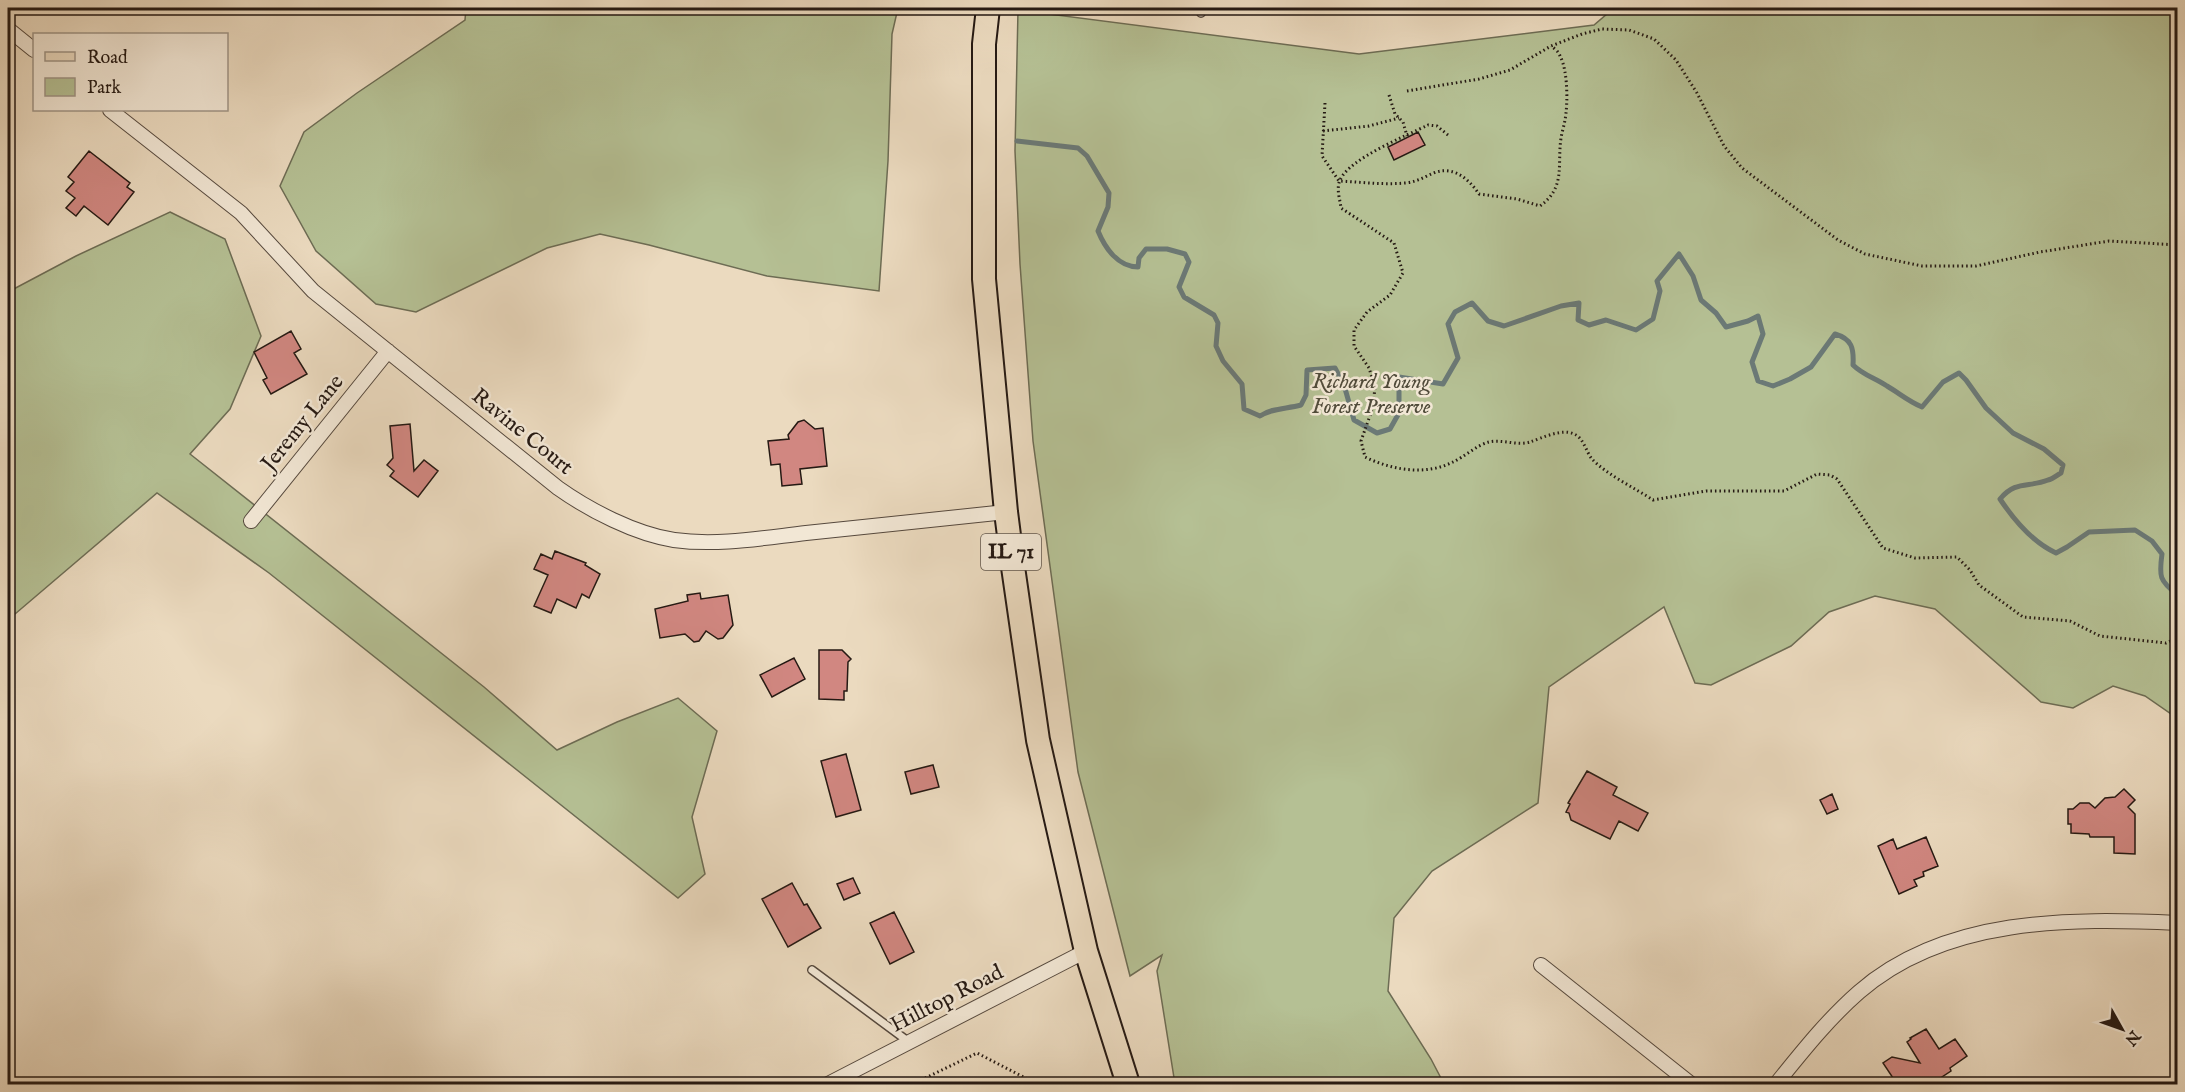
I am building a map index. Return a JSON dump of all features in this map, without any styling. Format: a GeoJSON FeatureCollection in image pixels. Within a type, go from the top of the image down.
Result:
{"type":"FeatureCollection","features":[{"type":"Feature","properties":{"kind":"main road","name":"IL 71"},"geometry":{"type":"LineString","coordinates":[[988,8],[984,44],[984,279],[1006,512],[1038,740],[1086,951],[1128,1084]]}},
{"type":"Feature","properties":{"kind":"street"},"geometry":{"type":"LineString","coordinates":[[8,29],[33,49]]}},
{"type":"Feature","properties":{"kind":"street","name":"Ravine Court"},"geometry":{"type":"LineString","coordinates":[[111,111],[241,213],[313,291],[581,504],[642,531],[671,539],[722,542],[1006,512]]}},
{"type":"Feature","properties":{"kind":"street","name":"Jeremy Lane"},"geometry":{"type":"LineString","coordinates":[[251,521],[388,351]]}},
{"type":"Feature","properties":{"kind":"street"},"geometry":{"type":"LineString","coordinates":[[1776,1084],[1818,1032],[1860,991],[1896,966],[1928,951],[2003,927],[2055,922],[2178,923]]}},
{"type":"Feature","properties":{"kind":"street","name":"Hilltop Road"},"geometry":{"type":"LineString","coordinates":[[828,1084],[1086,951]]}},
{"type":"Feature","properties":{"kind":"street"},"geometry":{"type":"LineString","coordinates":[[1540,964],[1691,1084]]}},
{"type":"Feature","properties":{"kind":"lane"},"geometry":{"type":"LineString","coordinates":[[812,970],[909,1042]]}},
{"type":"Feature","properties":{"kind":"path"},"geometry":{"type":"LineString","coordinates":[[1407,91],[1479,79],[1510,70],[1551,45],[1602,29],[1629,30],[1654,39],[1676,60],[1697,93],[1724,146],[1742,168],[1838,240],[1865,254],[1922,266],[1976,266],[2040,252],[2109,242],[2178,245]]}},
{"type":"Feature","properties":{"kind":"path"},"geometry":{"type":"LineString","coordinates":[[1340,181],[1408,183],[1422,180],[1440,171],[1456,173],[1469,180],[1479,194],[1517,199],[1540,206],[1550,199],[1557,186],[1561,163],[1561,139],[1566,120],[1564,73],[1560,55],[1551,45]]}},
{"type":"Feature","properties":{"kind":"path"},"geometry":{"type":"LineString","coordinates":[[1389,95],[1395,114],[1407,136]]}},
{"type":"Feature","properties":{"kind":"path"},"geometry":{"type":"LineString","coordinates":[[1325,103],[1322,156],[1340,181]]}},
{"type":"Feature","properties":{"kind":"path"},"geometry":{"type":"LineString","coordinates":[[1323,131],[1369,126],[1399,118]]}},
{"type":"Feature","properties":{"kind":"path"},"geometry":{"type":"LineString","coordinates":[[1448,135],[1437,126],[1428,125],[1352,165],[1340,181],[1338,188],[1341,208],[1394,243],[1403,273],[1390,295],[1367,312],[1354,330],[1354,346],[1370,368],[1375,387],[1371,411],[1360,441],[1365,457],[1380,465],[1421,472],[1451,464],[1487,442],[1525,443],[1568,432],[1576,434],[1591,458],[1601,466],[1653,500],[1706,491],[1784,491],[1817,474],[1830,475],[1837,479],[1883,548],[1915,558],[1957,558],[1970,570],[1979,585],[2023,617],[2070,621],[2100,636],[2166,643],[2178,638]]}},
{"type":"Feature","properties":{"kind":"path"},"geometry":{"type":"LineString","coordinates":[[913,1084],[977,1053],[1037,1084]]}},
{"type":"Feature","properties":{"kind":"green space"},"geometry":{"type":"Polygon","coordinates":[[[466,8],[898,8],[892,34],[888,161],[879,291],[767,276],[600,234],[547,248],[416,312],[376,304],[316,251],[280,186],[304,132],[465,20],[466,8]]]}},
{"type":"Feature","properties":{"kind":"green space","name":"Richard Young Forest Preserve"},"geometry":{"type":"Polygon","coordinates":[[[1609,8],[2177,8],[2177,718],[2145,696],[2113,686],[2073,708],[2041,702],[1935,609],[1875,596],[1829,612],[1791,646],[1711,685],[1695,683],[1664,607],[1549,687],[1538,803],[1432,871],[1394,918],[1388,991],[1444,1084],[1175,1084],[1157,971],[1162,955],[1130,976],[1078,772],[1033,441],[1020,264],[1015,151],[1018,10],[1359,54],[1594,25],[1608,13],[1609,8]]]}},
{"type":"Feature","properties":{"kind":"green space"},"geometry":{"type":"Polygon","coordinates":[[[170,212],[225,239],[261,336],[230,409],[190,454],[484,687],[557,750],[617,722],[678,698],[717,731],[692,817],[705,874],[678,898],[269,573],[157,493],[8,620],[8,292],[76,256],[170,212]]]}},
{"type":"Feature","properties":{"kind":"building"},"geometry":{"type":"Polygon","coordinates":[[[1418,132],[1425,145],[1394,160],[1388,147],[1418,132]]]}},
{"type":"Feature","properties":{"kind":"building"},"geometry":{"type":"Polygon","coordinates":[[[89,151],[130,183],[127,187],[134,192],[108,225],[84,206],[76,216],[66,208],[75,198],[66,191],[74,182],[68,177],[89,151]]]}},
{"type":"Feature","properties":{"kind":"building"},"geometry":{"type":"Polygon","coordinates":[[[291,331],[301,349],[294,353],[307,374],[271,394],[263,380],[267,378],[254,352],[291,331]]]}},
{"type":"Feature","properties":{"kind":"building"},"geometry":{"type":"Polygon","coordinates":[[[804,420],[815,429],[823,428],[827,466],[800,469],[802,484],[782,486],[780,464],[771,465],[768,441],[789,439],[788,435],[798,422],[804,420]]]}},
{"type":"Feature","properties":{"kind":"building"},"geometry":{"type":"Polygon","coordinates":[[[410,424],[414,471],[424,460],[438,471],[418,497],[390,476],[394,471],[387,465],[393,458],[390,426],[410,424]]]}},
{"type":"Feature","properties":{"kind":"building"},"geometry":{"type":"Polygon","coordinates":[[[555,551],[586,563],[585,565],[600,574],[589,598],[582,594],[576,608],[557,599],[551,613],[534,606],[548,575],[534,569],[541,554],[552,559],[555,551]]]}},
{"type":"Feature","properties":{"kind":"building"},"geometry":{"type":"Polygon","coordinates":[[[700,593],[701,599],[728,595],[733,625],[723,638],[718,639],[706,631],[699,641],[694,642],[685,634],[660,638],[655,609],[688,601],[687,595],[700,593]]]}},
{"type":"Feature","properties":{"kind":"building"},"geometry":{"type":"Polygon","coordinates":[[[819,650],[842,650],[851,659],[848,662],[847,691],[844,691],[844,700],[819,699],[819,650]]]}},
{"type":"Feature","properties":{"kind":"building"},"geometry":{"type":"Polygon","coordinates":[[[794,658],[805,679],[772,697],[760,675],[794,658]]]}},
{"type":"Feature","properties":{"kind":"building"},"geometry":{"type":"Polygon","coordinates":[[[846,754],[861,810],[836,817],[821,761],[846,754]]]}},
{"type":"Feature","properties":{"kind":"building"},"geometry":{"type":"Polygon","coordinates":[[[933,765],[939,787],[911,794],[905,772],[933,765]]]}},
{"type":"Feature","properties":{"kind":"building"},"geometry":{"type":"Polygon","coordinates":[[[1587,771],[1617,787],[1613,795],[1648,813],[1638,831],[1619,821],[1610,839],[1571,820],[1569,813],[1566,812],[1570,804],[1568,803],[1587,771]]]}},
{"type":"Feature","properties":{"kind":"building"},"geometry":{"type":"Polygon","coordinates":[[[2124,789],[2135,800],[2128,807],[2135,814],[2135,854],[2114,853],[2114,837],[2090,837],[2089,834],[2071,833],[2071,824],[2068,824],[2068,809],[2073,809],[2080,803],[2089,803],[2095,808],[2105,798],[2115,797],[2124,789]]]}},
{"type":"Feature","properties":{"kind":"building"},"geometry":{"type":"Polygon","coordinates":[[[1832,794],[1838,809],[1827,814],[1820,800],[1832,794]]]}},
{"type":"Feature","properties":{"kind":"building"},"geometry":{"type":"Polygon","coordinates":[[[1926,837],[1938,866],[1923,872],[1924,876],[1914,880],[1917,886],[1899,894],[1878,846],[1893,839],[1897,849],[1926,837]]]}},
{"type":"Feature","properties":{"kind":"building"},"geometry":{"type":"Polygon","coordinates":[[[853,878],[860,893],[844,900],[837,884],[853,878]]]}},
{"type":"Feature","properties":{"kind":"building"},"geometry":{"type":"Polygon","coordinates":[[[792,883],[804,905],[807,904],[821,928],[788,947],[762,899],[792,883]]]}},
{"type":"Feature","properties":{"kind":"building"},"geometry":{"type":"Polygon","coordinates":[[[894,912],[914,952],[890,964],[870,923],[894,912]]]}},
{"type":"Feature","properties":{"kind":"building"},"geometry":{"type":"Polygon","coordinates":[[[1926,1029],[1939,1049],[1955,1039],[1967,1056],[1939,1079],[1943,1084],[1897,1084],[1883,1063],[1892,1057],[1920,1063],[1907,1042],[1926,1029]]]}},
{"type":"Feature","properties":{"kind":"waterway"},"geometry":{"type":"LineString","coordinates":[[1017,141],[1078,148],[1087,156],[1109,193],[1108,207],[1098,231],[1108,250],[1118,260],[1138,267],[1139,258],[1146,249],[1167,249],[1185,254],[1189,262],[1179,287],[1184,297],[1214,315],[1218,323],[1216,346],[1223,361],[1242,384],[1244,409],[1260,416],[1274,410],[1301,405],[1306,395],[1307,370],[1335,368],[1344,385],[1354,420],[1377,433],[1390,429],[1399,413],[1399,377],[1443,384],[1458,358],[1448,324],[1455,312],[1472,303],[1488,321],[1504,326],[1561,306],[1579,303],[1578,320],[1589,325],[1606,320],[1636,330],[1653,319],[1660,291],[1657,281],[1679,254],[1693,276],[1701,300],[1716,313],[1726,327],[1758,316],[1763,334],[1752,362],[1758,381],[1773,386],[1811,367],[1835,334],[1851,345],[1853,365],[1922,407],[1943,382],[1959,373],[1986,408],[2013,433],[2044,449],[2063,465],[2061,473],[2053,478],[2011,489],[2000,499],[2024,530],[2039,543],[2056,553],[2089,532],[2135,530],[2152,541],[2162,554],[2162,577],[2167,586],[2178,595]]}}]}
